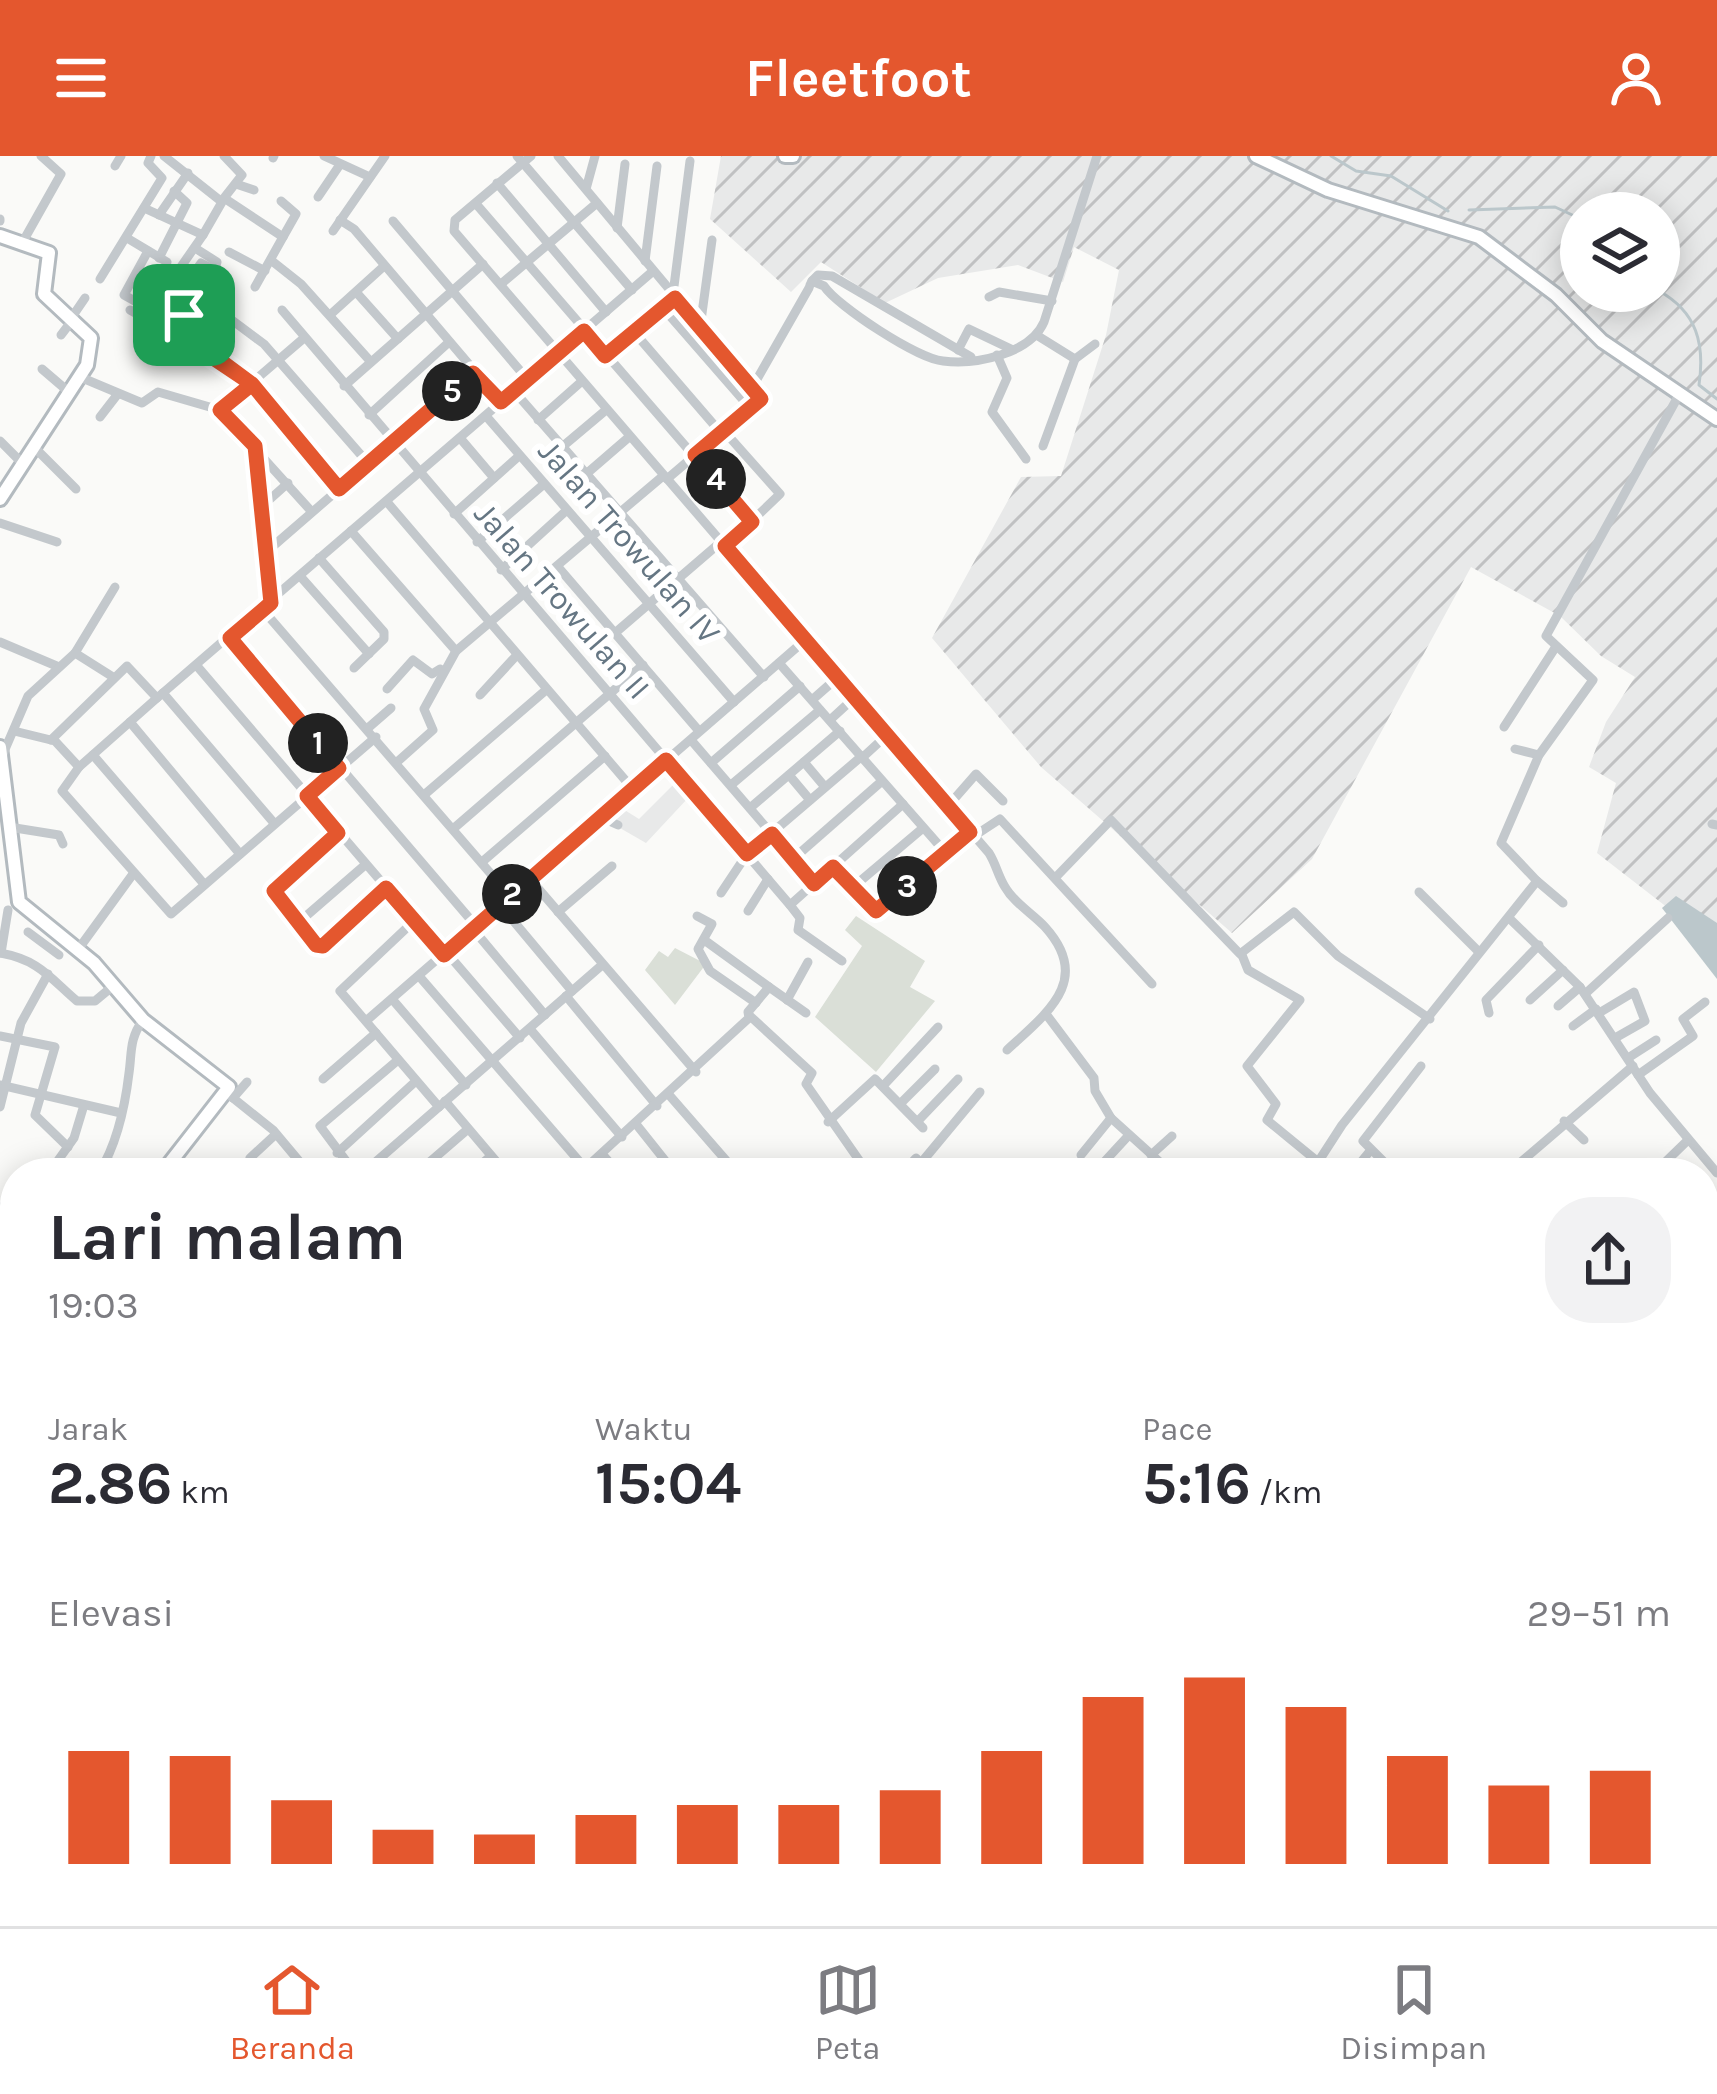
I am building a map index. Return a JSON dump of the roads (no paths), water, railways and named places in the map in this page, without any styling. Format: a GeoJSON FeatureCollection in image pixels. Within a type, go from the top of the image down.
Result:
{"type":"FeatureCollection","features":[{"type":"Feature","properties":{"kind":"main road"},"geometry":{"type":"LineString","coordinates":[[1256,156],[1328,190],[1479,237],[1544,285],[1602,341],[1716,415]]}},
{"type":"Feature","properties":{"kind":"main road"},"geometry":{"type":"LineString","coordinates":[[0,236],[49,253],[44,294],[91,338],[80,377],[0,499]]}},
{"type":"Feature","properties":{"kind":"main road"},"geometry":{"type":"LineString","coordinates":[[1,750],[9,907],[113,986],[143,1020],[228,1085],[231,1096],[175,1158]]}},
{"type":"Feature","properties":{"kind":"street"},"geometry":{"type":"LineString","coordinates":[[21,245],[62,174],[41,156]]}},
{"type":"Feature","properties":{"kind":"street"},"geometry":{"type":"LineString","coordinates":[[100,279],[162,176],[148,163],[151,156]]}},
{"type":"Feature","properties":{"kind":"street"},"geometry":{"type":"LineString","coordinates":[[164,156],[283,237]]}},
{"type":"Feature","properties":{"kind":"street"},"geometry":{"type":"LineString","coordinates":[[159,215],[175,191],[187,156]]}},
{"type":"Feature","properties":{"kind":"street"},"geometry":{"type":"LineString","coordinates":[[148,250],[124,295],[152,310],[242,175],[224,156]]}},
{"type":"Feature","properties":{"kind":"street"},"geometry":{"type":"LineString","coordinates":[[385,156],[337,225],[383,267],[501,402]]}},
{"type":"Feature","properties":{"kind":"street"},"geometry":{"type":"LineString","coordinates":[[586,189],[595,156]]}},
{"type":"Feature","properties":{"kind":"street"},"geometry":{"type":"LineString","coordinates":[[808,289],[916,351],[950,361],[1011,350],[1038,336],[1052,302],[1085,179],[1097,156]]}},
{"type":"Feature","properties":{"kind":"street"},"geometry":{"type":"LineString","coordinates":[[387,689],[413,660],[434,674],[618,514],[761,399],[560,157]]}},
{"type":"Feature","properties":{"kind":"street"},"geometry":{"type":"LineString","coordinates":[[632,290],[520,158],[454,220],[454,231],[482,265],[993,859],[1005,888],[1052,935],[1066,962],[1065,984],[1046,1014],[1007,1050]]}},
{"type":"Feature","properties":{"kind":"street"},"geometry":{"type":"LineString","coordinates":[[319,197],[333,160],[370,177]]}},
{"type":"Feature","properties":{"kind":"street"},"geometry":{"type":"LineString","coordinates":[[605,356],[674,296],[690,161]]}},
{"type":"Feature","properties":{"kind":"street"},"geometry":{"type":"LineString","coordinates":[[617,228],[626,164]]}},
{"type":"Feature","properties":{"kind":"street"},"geometry":{"type":"LineString","coordinates":[[645,261],[657,166]]}},
{"type":"Feature","properties":{"kind":"street"},"geometry":{"type":"LineString","coordinates":[[497,183],[606,312]]}},
{"type":"Feature","properties":{"kind":"street"},"geometry":{"type":"LineString","coordinates":[[236,184],[254,190]]}},
{"type":"Feature","properties":{"kind":"street"},"geometry":{"type":"LineString","coordinates":[[127,238],[163,260],[174,223],[187,203],[175,191]]}},
{"type":"Feature","properties":{"kind":"street"},"geometry":{"type":"LineString","coordinates":[[255,287],[296,214],[281,201]]}},
{"type":"Feature","properties":{"kind":"street"},"geometry":{"type":"LineString","coordinates":[[501,284],[597,203]]}},
{"type":"Feature","properties":{"kind":"street"},"geometry":{"type":"LineString","coordinates":[[477,205],[752,522]]}},
{"type":"Feature","properties":{"kind":"street"},"geometry":{"type":"LineString","coordinates":[[144,208],[203,235]]}},
{"type":"Feature","properties":{"kind":"street"},"geometry":{"type":"LineString","coordinates":[[393,221],[528,380]]}},
{"type":"Feature","properties":{"kind":"street"},"geometry":{"type":"LineString","coordinates":[[700,328],[712,240]]}},
{"type":"Feature","properties":{"kind":"street"},"geometry":{"type":"LineString","coordinates":[[195,248],[217,262],[200,295],[278,360],[368,463]]}},
{"type":"Feature","properties":{"kind":"street"},"geometry":{"type":"LineString","coordinates":[[229,251],[268,266],[331,314],[371,362]]}},
{"type":"Feature","properties":{"kind":"street"},"geometry":{"type":"LineString","coordinates":[[176,333],[191,305],[179,293],[199,264],[214,270]]}},
{"type":"Feature","properties":{"kind":"street"},"geometry":{"type":"LineString","coordinates":[[344,386],[482,265]]}},
{"type":"Feature","properties":{"kind":"street"},"geometry":{"type":"LineString","coordinates":[[331,314],[383,267]]}},
{"type":"Feature","properties":{"kind":"street"},"geometry":{"type":"LineString","coordinates":[[391,708],[339,768],[175,914],[165,912],[64,794],[63,785],[79,767],[652,272]]}},
{"type":"Feature","properties":{"kind":"street"},"geometry":{"type":"LineString","coordinates":[[752,388],[818,275],[832,276],[976,359]]}},
{"type":"Feature","properties":{"kind":"street"},"geometry":{"type":"LineString","coordinates":[[356,292],[398,339]]}},
{"type":"Feature","properties":{"kind":"street"},"geometry":{"type":"LineString","coordinates":[[989,297],[1009,293],[1052,302]]}},
{"type":"Feature","properties":{"kind":"street"},"geometry":{"type":"LineString","coordinates":[[61,335],[85,298]]}},
{"type":"Feature","properties":{"kind":"street"},"geometry":{"type":"LineString","coordinates":[[663,308],[751,409]]}},
{"type":"Feature","properties":{"kind":"street"},"geometry":{"type":"LineString","coordinates":[[130,310],[206,350],[252,384],[339,489]]}},
{"type":"Feature","properties":{"kind":"street","name":"Jalan Trowulan II"},"geometry":{"type":"LineString","coordinates":[[282,310],[790,904],[800,918],[797,930],[842,961]]}},
{"type":"Feature","properties":{"kind":"street"},"geometry":{"type":"LineString","coordinates":[[184,315],[214,333],[206,350]]}},
{"type":"Feature","properties":{"kind":"street"},"geometry":{"type":"LineString","coordinates":[[950,361],[969,329],[1011,350]]}},
{"type":"Feature","properties":{"kind":"street"},"geometry":{"type":"LineString","coordinates":[[615,633],[677,578],[752,522],[780,491],[634,332]]}},
{"type":"Feature","properties":{"kind":"street"},"geometry":{"type":"LineString","coordinates":[[1038,336],[1075,358]]}},
{"type":"Feature","properties":{"kind":"street"},"geometry":{"type":"LineString","coordinates":[[220,410],[304,338]]}},
{"type":"Feature","properties":{"kind":"street"},"geometry":{"type":"LineString","coordinates":[[369,415],[448,343]]}},
{"type":"Feature","properties":{"kind":"street"},"geometry":{"type":"LineString","coordinates":[[1042,446],[1075,358],[1095,344]]}},
{"type":"Feature","properties":{"kind":"street"},"geometry":{"type":"LineString","coordinates":[[997,355],[1007,378],[992,412],[1026,459]]}},
{"type":"Feature","properties":{"kind":"street"},"geometry":{"type":"LineString","coordinates":[[42,369],[70,393]]}},
{"type":"Feature","properties":{"kind":"street"},"geometry":{"type":"LineString","coordinates":[[264,554],[473,373]]}},
{"type":"Feature","properties":{"kind":"street"},"geometry":{"type":"LineString","coordinates":[[80,377],[145,404],[158,392],[220,410],[312,512]]}},
{"type":"Feature","properties":{"kind":"street"},"geometry":{"type":"LineString","coordinates":[[538,420],[581,382]]}},
{"type":"Feature","properties":{"kind":"street"},"geometry":{"type":"LineString","coordinates":[[514,391],[764,677]]}},
{"type":"Feature","properties":{"kind":"street"},"geometry":{"type":"LineString","coordinates":[[1563,903],[1501,843],[1539,755],[1593,682],[1546,636],[1680,392]]}},
{"type":"Feature","properties":{"kind":"street"},"geometry":{"type":"LineString","coordinates":[[100,416],[117,395]]}},
{"type":"Feature","properties":{"kind":"street"},"geometry":{"type":"LineString","coordinates":[[562,447],[605,410]]}},
{"type":"Feature","properties":{"kind":"street","name":"Jalan Trowulan IV"},"geometry":{"type":"LineString","coordinates":[[486,416],[734,701]]}},
{"type":"Feature","properties":{"kind":"street"},"geometry":{"type":"LineString","coordinates":[[585,475],[629,436]]}},
{"type":"Feature","properties":{"kind":"street"},"geometry":{"type":"LineString","coordinates":[[460,439],[494,478]]}},
{"type":"Feature","properties":{"kind":"street"},"geometry":{"type":"LineString","coordinates":[[0,441],[21,462]]}},
{"type":"Feature","properties":{"kind":"street"},"geometry":{"type":"LineString","coordinates":[[255,446],[267,606],[510,896]]}},
{"type":"Feature","properties":{"kind":"street"},"geometry":{"type":"LineString","coordinates":[[34,447],[76,489]]}},
{"type":"Feature","properties":{"kind":"street"},"geometry":{"type":"LineString","coordinates":[[454,514],[519,456]]}},
{"type":"Feature","properties":{"kind":"street"},"geometry":{"type":"LineString","coordinates":[[260,508],[288,483]]}},
{"type":"Feature","properties":{"kind":"street"},"geometry":{"type":"LineString","coordinates":[[477,542],[544,484]]}},
{"type":"Feature","properties":{"kind":"street"},"geometry":{"type":"LineString","coordinates":[[387,502],[632,788]]}},
{"type":"Feature","properties":{"kind":"street"},"geometry":{"type":"LineString","coordinates":[[501,570],[567,510]]}},
{"type":"Feature","properties":{"kind":"street"},"geometry":{"type":"LineString","coordinates":[[0,523],[57,542]]}},
{"type":"Feature","properties":{"kind":"street"},"geometry":{"type":"LineString","coordinates":[[351,531],[453,654]]}},
{"type":"Feature","properties":{"kind":"street"},"geometry":{"type":"LineString","coordinates":[[320,558],[384,632],[354,668]]}},
{"type":"Feature","properties":{"kind":"street"},"geometry":{"type":"LineString","coordinates":[[558,566],[643,665],[711,763],[814,884]]}},
{"type":"Feature","properties":{"kind":"street"},"geometry":{"type":"LineString","coordinates":[[300,576],[369,654]]}},
{"type":"Feature","properties":{"kind":"street"},"geometry":{"type":"LineString","coordinates":[[1,750],[28,696],[75,653],[115,587]]}},
{"type":"Feature","properties":{"kind":"street"},"geometry":{"type":"LineString","coordinates":[[230,638],[545,1015]]}},
{"type":"Feature","properties":{"kind":"street"},"geometry":{"type":"LineString","coordinates":[[366,1022],[804,641]]}},
{"type":"Feature","properties":{"kind":"street"},"geometry":{"type":"LineString","coordinates":[[0,642],[58,668]]}},
{"type":"Feature","properties":{"kind":"street"},"geometry":{"type":"LineString","coordinates":[[1504,727],[1555,648]]}},
{"type":"Feature","properties":{"kind":"street"},"geometry":{"type":"LineString","coordinates":[[75,653],[113,677]]}},
{"type":"Feature","properties":{"kind":"street"},"geometry":{"type":"LineString","coordinates":[[398,762],[433,730],[424,709],[453,654]]}},
{"type":"Feature","properties":{"kind":"street"},"geometry":{"type":"LineString","coordinates":[[480,694],[516,656]]}},
{"type":"Feature","properties":{"kind":"street"},"geometry":{"type":"LineString","coordinates":[[779,663],[945,852]]}},
{"type":"Feature","properties":{"kind":"street"},"geometry":{"type":"LineString","coordinates":[[453,829],[643,665]]}},
{"type":"Feature","properties":{"kind":"street"},"geometry":{"type":"LineString","coordinates":[[51,740],[113,677],[132,667],[274,824]]}},
{"type":"Feature","properties":{"kind":"street"},"geometry":{"type":"LineString","coordinates":[[196,667],[520,1038]]}},
{"type":"Feature","properties":{"kind":"street"},"geometry":{"type":"LineString","coordinates":[[812,700],[837,678]]}},
{"type":"Feature","properties":{"kind":"street"},"geometry":{"type":"LineString","coordinates":[[711,763],[800,686]]}},
{"type":"Feature","properties":{"kind":"street"},"geometry":{"type":"LineString","coordinates":[[424,795],[546,691]]}},
{"type":"Feature","properties":{"kind":"street"},"geometry":{"type":"LineString","coordinates":[[830,720],[854,698]]}},
{"type":"Feature","properties":{"kind":"street"},"geometry":{"type":"LineString","coordinates":[[731,785],[820,710]]}},
{"type":"Feature","properties":{"kind":"street"},"geometry":{"type":"LineString","coordinates":[[130,722],[240,854]]}},
{"type":"Feature","properties":{"kind":"street"},"geometry":{"type":"LineString","coordinates":[[14,730],[51,740],[79,767]]}},
{"type":"Feature","properties":{"kind":"street"},"geometry":{"type":"LineString","coordinates":[[750,808],[839,731]]}},
{"type":"Feature","properties":{"kind":"street"},"geometry":{"type":"LineString","coordinates":[[721,893],[747,854],[886,735]]}},
{"type":"Feature","properties":{"kind":"street"},"geometry":{"type":"LineString","coordinates":[[1515,748],[1539,755]]}},
{"type":"Feature","properties":{"kind":"street"},"geometry":{"type":"LineString","coordinates":[[93,755],[204,884]]}},
{"type":"Feature","properties":{"kind":"street"},"geometry":{"type":"LineString","coordinates":[[482,862],[605,756]]}},
{"type":"Feature","properties":{"kind":"street"},"geometry":{"type":"LineString","coordinates":[[804,762],[825,787]]}},
{"type":"Feature","properties":{"kind":"street"},"geometry":{"type":"LineString","coordinates":[[948,806],[976,774],[1003,801]]}},
{"type":"Feature","properties":{"kind":"street"},"geometry":{"type":"LineString","coordinates":[[789,776],[810,800]]}},
{"type":"Feature","properties":{"kind":"street"},"geometry":{"type":"LineString","coordinates":[[794,859],[882,781]]}},
{"type":"Feature","properties":{"kind":"street"},"geometry":{"type":"LineString","coordinates":[[790,904],[902,804]]}},
{"type":"Feature","properties":{"kind":"street"},"geometry":{"type":"LineString","coordinates":[[600,817],[618,825]]}},
{"type":"Feature","properties":{"kind":"street"},"geometry":{"type":"LineString","coordinates":[[833,867],[876,911],[945,852],[1000,819],[1152,984]]}},
{"type":"Feature","properties":{"kind":"street"},"geometry":{"type":"LineString","coordinates":[[1056,877],[1111,820],[1242,955],[1249,970],[1300,998],[1300,1006],[1247,1066],[1276,1104],[1267,1120],[1313,1158]]}},
{"type":"Feature","properties":{"kind":"street"},"geometry":{"type":"LineString","coordinates":[[852,888],[922,828]]}},
{"type":"Feature","properties":{"kind":"street"},"geometry":{"type":"LineString","coordinates":[[6,832],[58,835],[63,844]]}},
{"type":"Feature","properties":{"kind":"street"},"geometry":{"type":"LineString","coordinates":[[338,833],[275,889],[274,896],[316,945],[323,946],[386,888]]}},
{"type":"Feature","properties":{"kind":"street"},"geometry":{"type":"LineString","coordinates":[[298,923],[365,865]]}},
{"type":"Feature","properties":{"kind":"street"},"geometry":{"type":"LineString","coordinates":[[558,912],[612,866]]}},
{"type":"Feature","properties":{"kind":"street"},"geometry":{"type":"LineString","coordinates":[[0,1107],[16,1040],[48,972],[134,874]]}},
{"type":"Feature","properties":{"kind":"street"},"geometry":{"type":"LineString","coordinates":[[530,879],[696,1072]]}},
{"type":"Feature","properties":{"kind":"street"},"geometry":{"type":"LineString","coordinates":[[748,911],[768,879]]}},
{"type":"Feature","properties":{"kind":"street"},"geometry":{"type":"LineString","coordinates":[[1319,1158],[1537,880]]}},
{"type":"Feature","properties":{"kind":"street"},"geometry":{"type":"LineString","coordinates":[[1419,892],[1479,952]]}},
{"type":"Feature","properties":{"kind":"street"},"geometry":{"type":"LineString","coordinates":[[500,905],[657,1106]]}},
{"type":"Feature","properties":{"kind":"street"},"geometry":{"type":"LineString","coordinates":[[9,907],[0,953],[28,958],[80,1002],[95,1001],[113,986]]}},
{"type":"Feature","properties":{"kind":"street"},"geometry":{"type":"LineString","coordinates":[[1242,955],[1294,912],[1339,956],[1430,1019]]}},
{"type":"Feature","properties":{"kind":"street"},"geometry":{"type":"LineString","coordinates":[[697,916],[712,924],[698,949],[710,970],[756,1003]]}},
{"type":"Feature","properties":{"kind":"street"},"geometry":{"type":"LineString","coordinates":[[1558,1006],[1668,918]]}},
{"type":"Feature","properties":{"kind":"street"},"geometry":{"type":"LineString","coordinates":[[1510,919],[1582,990],[1703,1158]]}},
{"type":"Feature","properties":{"kind":"street"},"geometry":{"type":"LineString","coordinates":[[414,921],[340,988],[416,1081],[468,1129],[489,1158]]}},
{"type":"Feature","properties":{"kind":"street"},"geometry":{"type":"LineString","coordinates":[[28,932],[68,950]]}},
{"type":"Feature","properties":{"kind":"street"},"geometry":{"type":"LineString","coordinates":[[707,942],[806,1013]]}},
{"type":"Feature","properties":{"kind":"street"},"geometry":{"type":"LineString","coordinates":[[1490,1013],[1486,1000],[1539,945]]}},
{"type":"Feature","properties":{"kind":"street"},"geometry":{"type":"LineString","coordinates":[[787,1000],[808,962]]}},
{"type":"Feature","properties":{"kind":"street"},"geometry":{"type":"LineString","coordinates":[[377,1158],[602,965]]}},
{"type":"Feature","properties":{"kind":"street"},"geometry":{"type":"LineString","coordinates":[[1530,1000],[1563,970]]}},
{"type":"Feature","properties":{"kind":"street"},"geometry":{"type":"LineString","coordinates":[[419,976],[572,1158]]}},
{"type":"Feature","properties":{"kind":"street"},"geometry":{"type":"LineString","coordinates":[[597,1158],[696,1072],[750,1016],[769,987]]}},
{"type":"Feature","properties":{"kind":"street"},"geometry":{"type":"LineString","coordinates":[[1573,1026],[1634,992],[1645,1022],[1615,1038]]}},
{"type":"Feature","properties":{"kind":"street"},"geometry":{"type":"LineString","coordinates":[[392,1000],[466,1085]]}},
{"type":"Feature","properties":{"kind":"street"},"geometry":{"type":"LineString","coordinates":[[1633,1066],[1693,1036],[1684,1018],[1705,1002]]}},
{"type":"Feature","properties":{"kind":"street"},"geometry":{"type":"LineString","coordinates":[[1046,1014],[1094,1078],[1095,1091],[1111,1118],[1154,1158]]}},
{"type":"Feature","properties":{"kind":"street"},"geometry":{"type":"LineString","coordinates":[[750,1016],[812,1073],[806,1086],[855,1158]]}},
{"type":"Feature","properties":{"kind":"street"},"geometry":{"type":"LineString","coordinates":[[108,1158],[121,1112],[128,1051],[143,1020]]}},
{"type":"Feature","properties":{"kind":"street"},"geometry":{"type":"LineString","coordinates":[[884,1086],[938,1027]]}},
{"type":"Feature","properties":{"kind":"street"},"geometry":{"type":"LineString","coordinates":[[530,1029],[622,1137]]}},
{"type":"Feature","properties":{"kind":"street"},"geometry":{"type":"LineString","coordinates":[[323,1079],[376,1034]]}},
{"type":"Feature","properties":{"kind":"street"},"geometry":{"type":"LineString","coordinates":[[0,1036],[56,1047],[35,1115],[68,1147]]}},
{"type":"Feature","properties":{"kind":"street"},"geometry":{"type":"LineString","coordinates":[[1524,1158],[1633,1066],[1656,1040]]}},
{"type":"Feature","properties":{"kind":"street"},"geometry":{"type":"LineString","coordinates":[[342,1158],[320,1133],[320,1126],[398,1060]]}},
{"type":"Feature","properties":{"kind":"street"},"geometry":{"type":"LineString","coordinates":[[1378,1158],[1363,1141],[1421,1066]]}},
{"type":"Feature","properties":{"kind":"street"},"geometry":{"type":"LineString","coordinates":[[902,1103],[935,1069]]}},
{"type":"Feature","properties":{"kind":"street"},"geometry":{"type":"LineString","coordinates":[[828,1122],[872,1081],[884,1086],[920,1124],[958,1079]]}},
{"type":"Feature","properties":{"kind":"street"},"geometry":{"type":"LineString","coordinates":[[337,1153],[416,1081]]}},
{"type":"Feature","properties":{"kind":"street"},"geometry":{"type":"LineString","coordinates":[[247,1082],[231,1096],[296,1158]]}},
{"type":"Feature","properties":{"kind":"street"},"geometry":{"type":"LineString","coordinates":[[2,1085],[121,1112]]}},
{"type":"Feature","properties":{"kind":"street"},"geometry":{"type":"LineString","coordinates":[[932,1158],[980,1093]]}},
{"type":"Feature","properties":{"kind":"street"},"geometry":{"type":"LineString","coordinates":[[670,1096],[724,1158]]}},
{"type":"Feature","properties":{"kind":"street"},"geometry":{"type":"LineString","coordinates":[[60,1158],[83,1105]]}},
{"type":"Feature","properties":{"kind":"street"},"geometry":{"type":"LineString","coordinates":[[1081,1155],[1111,1118]]}},
{"type":"Feature","properties":{"kind":"street"},"geometry":{"type":"LineString","coordinates":[[1564,1121],[1584,1139]]}},
{"type":"Feature","properties":{"kind":"street"},"geometry":{"type":"LineString","coordinates":[[636,1124],[663,1158]]}},
{"type":"Feature","properties":{"kind":"street"},"geometry":{"type":"LineString","coordinates":[[434,1158],[468,1129]]}},
{"type":"Feature","properties":{"kind":"street"},"geometry":{"type":"LineString","coordinates":[[250,1158],[276,1134]]}},
{"type":"Feature","properties":{"kind":"street"},"geometry":{"type":"LineString","coordinates":[[1108,1158],[1129,1135]]}},
{"type":"Feature","properties":{"kind":"street"},"geometry":{"type":"LineString","coordinates":[[1151,1155],[1172,1136]]}},
{"type":"Feature","properties":{"kind":"street"},"geometry":{"type":"LineString","coordinates":[[1669,1158],[1687,1141]]}},
{"type":"Feature","properties":{"kind":"street"},"geometry":{"type":"LineString","coordinates":[[1364,1158],[1370,1150]]}},
{"type":"Feature","properties":{"kind":"street"},"geometry":{"type":"LineString","coordinates":[[602,1154],[606,1158]]}},
{"type":"Feature","properties":{"kind":"waterway"},"geometry":{"type":"LineString","coordinates":[[1331,156],[1356,171],[1391,176],[1448,211]]}},
{"type":"Feature","properties":{"kind":"waterway"},"geometry":{"type":"LineString","coordinates":[[1469,210],[1560,209]]}},
{"type":"Feature","properties":{"kind":"waterway"},"geometry":{"type":"LineString","coordinates":[[1680,307],[1696,330],[1699,385],[1717,399]]}}]}
